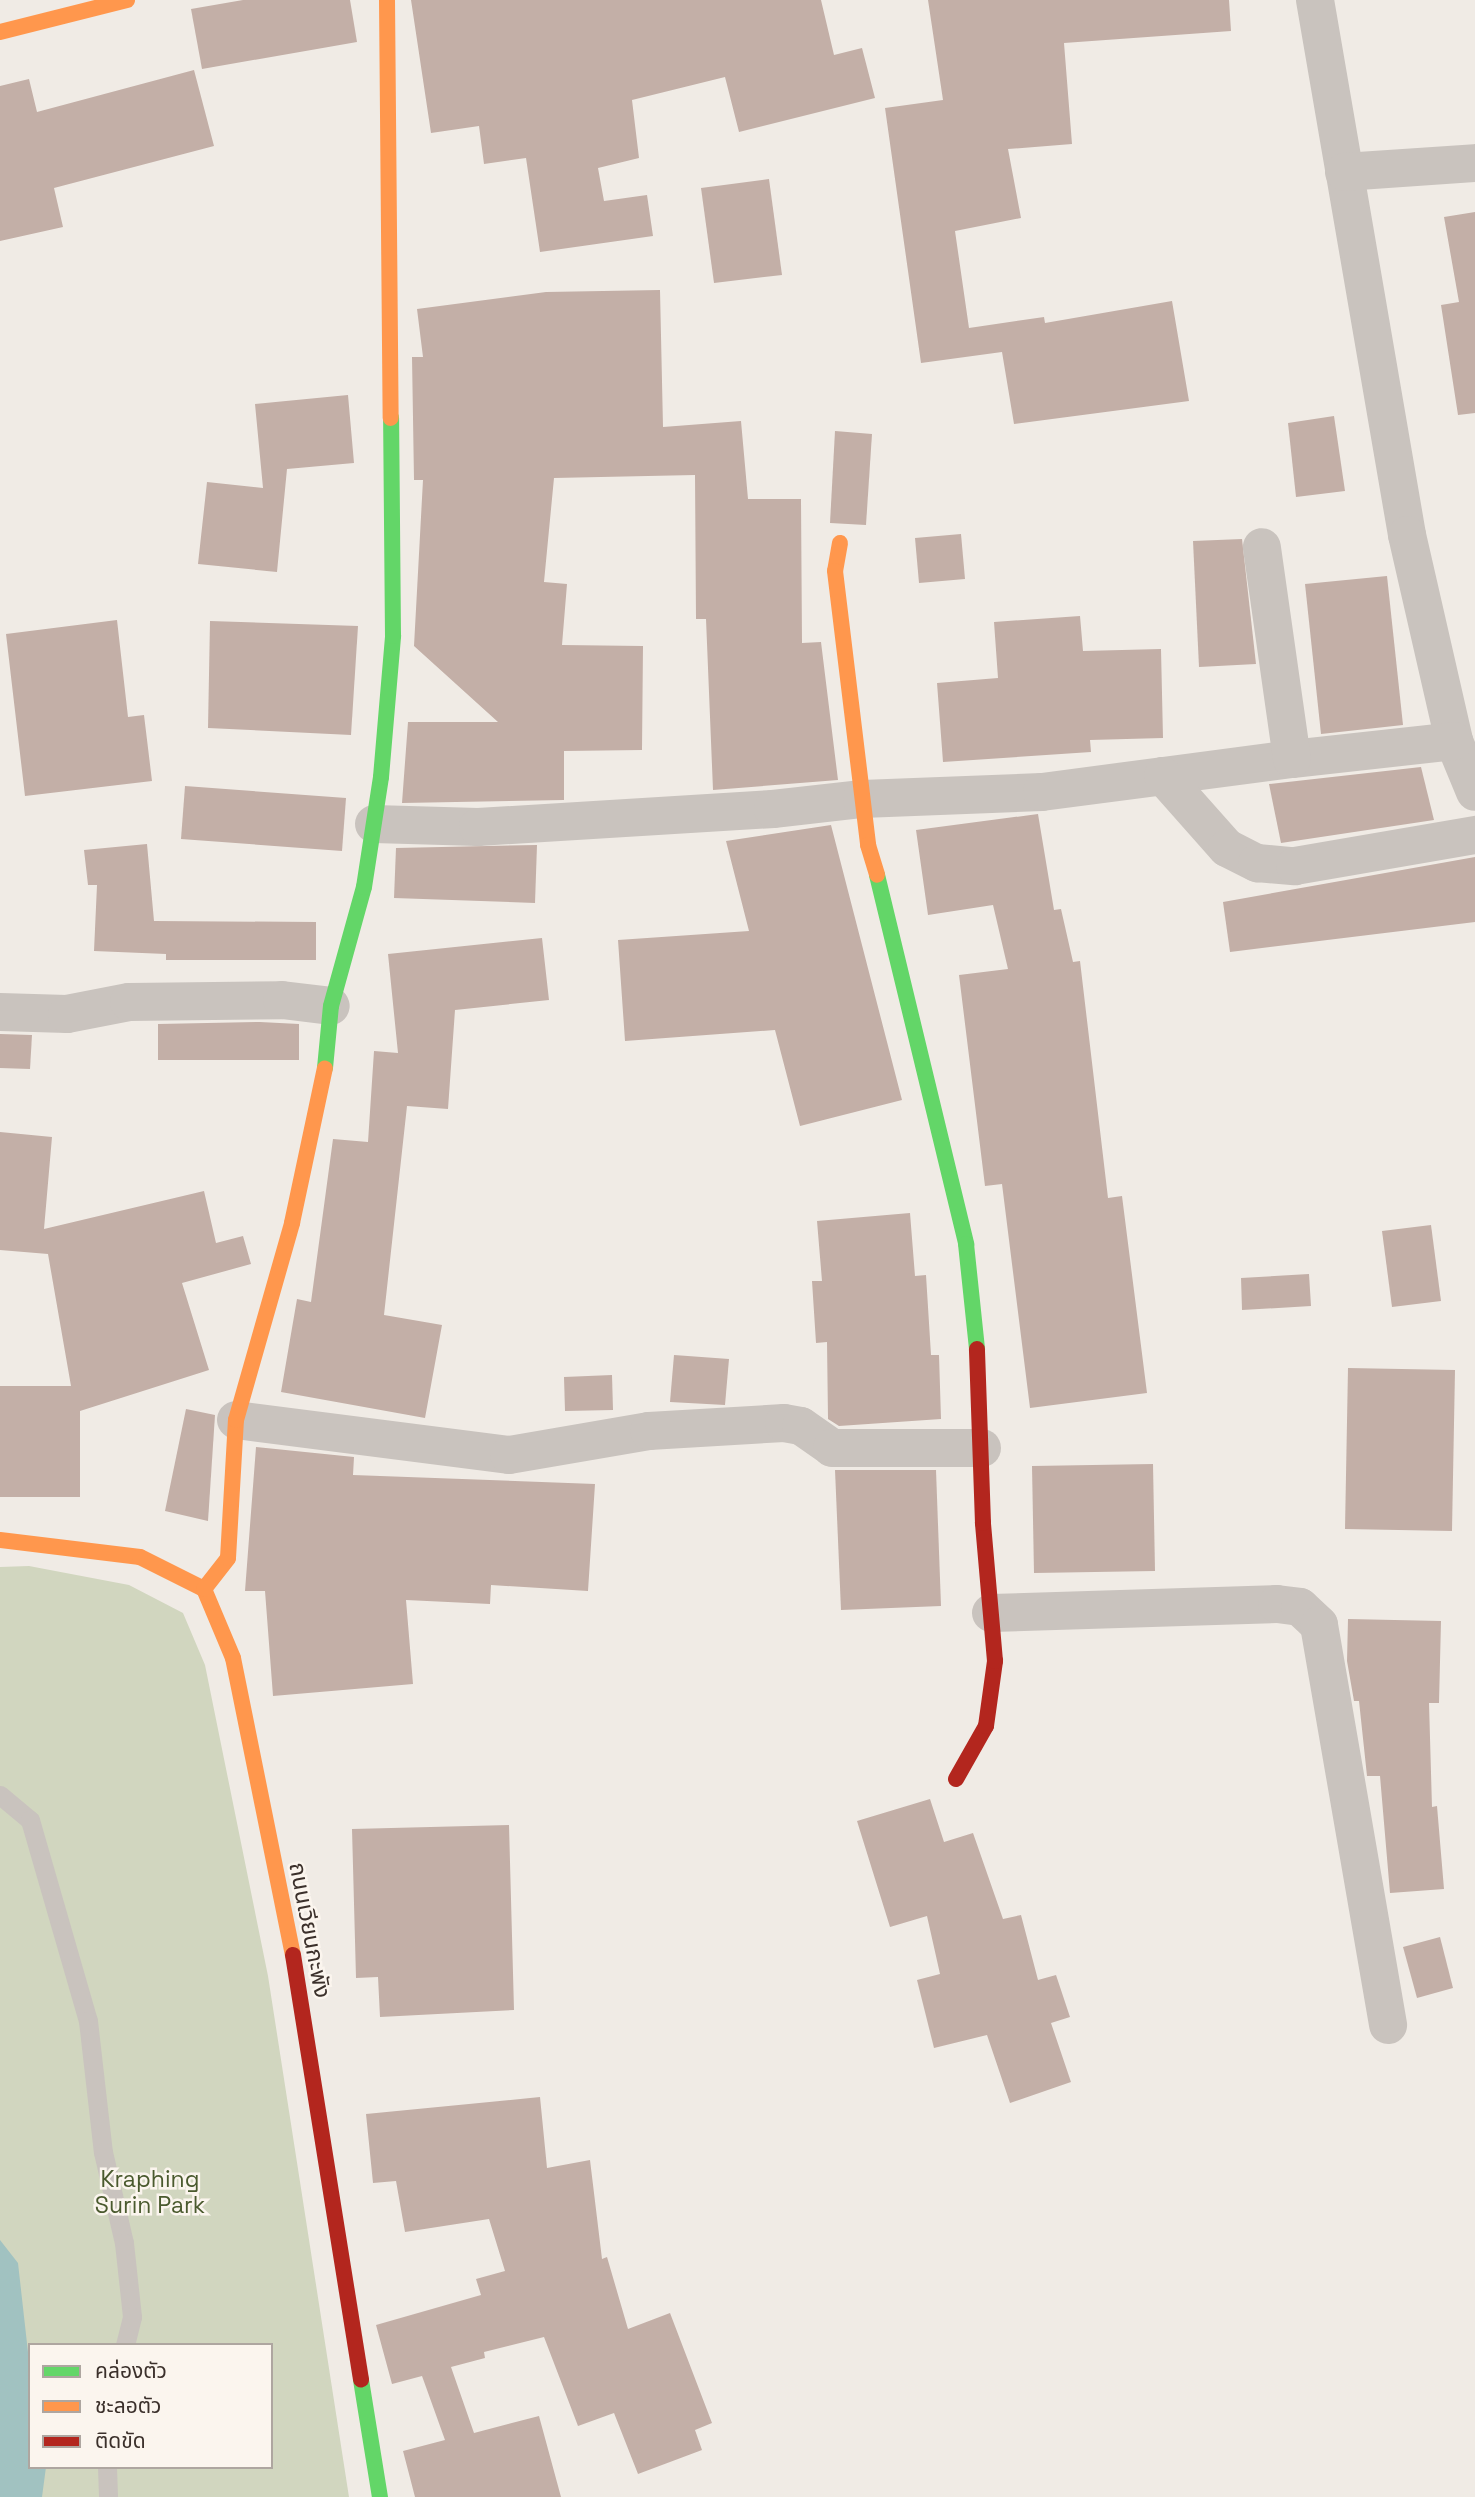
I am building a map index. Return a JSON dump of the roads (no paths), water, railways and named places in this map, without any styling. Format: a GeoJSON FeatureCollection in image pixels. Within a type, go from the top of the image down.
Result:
{"type":"FeatureCollection","features":[{"type":"Feature","properties":{"kind":"street"},"geometry":{"type":"LineString","coordinates":[[0,32],[127,0]]}},
{"type":"Feature","properties":{"kind":"street"},"geometry":{"type":"LineString","coordinates":[[0,1540],[140,1557],[204,1589],[228,1558],[236,1420],[292,1223],[324,1077],[331,1006],[364,887],[374,824],[393,636],[387,0]]}},
{"type":"Feature","properties":{"kind":"street"},"geometry":{"type":"LineString","coordinates":[[1315,0],[1402,509],[1454,741],[1475,792]]}},
{"type":"Feature","properties":{"kind":"street"},"geometry":{"type":"LineString","coordinates":[[1344,172],[1475,163]]}},
{"type":"Feature","properties":{"kind":"street"},"geometry":{"type":"LineString","coordinates":[[840,543],[835,571],[867,845],[902,963],[966,1244],[981,1382],[990,1614],[995,1661],[986,1726],[956,1779]]}},
{"type":"Feature","properties":{"kind":"street"},"geometry":{"type":"LineString","coordinates":[[1262,547],[1292,760]]}},
{"type":"Feature","properties":{"kind":"street"},"geometry":{"type":"LineString","coordinates":[[374,824],[478,827],[862,799],[1042,792],[1454,741]]}},
{"type":"Feature","properties":{"kind":"street"},"geometry":{"type":"LineString","coordinates":[[1163,776],[1227,848],[1257,863],[1295,866],[1475,835]]}},
{"type":"Feature","properties":{"kind":"street"},"geometry":{"type":"LineString","coordinates":[[0,1012],[67,1014],[154,1001],[282,1000],[331,1006]]}},
{"type":"Feature","properties":{"kind":"street"},"geometry":{"type":"LineString","coordinates":[[236,1420],[509,1455],[649,1431],[785,1423],[801,1426],[832,1448],[982,1448]]}},
{"type":"Feature","properties":{"kind":"street","name":"ถนนเวียนกะพัง"},"geometry":{"type":"LineString","coordinates":[[204,1589],[233,1658],[298,1980],[380,2497]]}},
{"type":"Feature","properties":{"kind":"street"},"geometry":{"type":"LineString","coordinates":[[990,1614],[1277,1604],[1300,1607],[1319,1625],[1388,2025]]}},
{"type":"Feature","properties":{"kind":"lane"},"geometry":{"type":"LineString","coordinates":[[0,1795],[30,1819],[88,2021],[103,2152],[124,2243],[132,2317],[126,2343]]}},
{"type":"Feature","properties":{"kind":"lane"},"geometry":{"type":"LineString","coordinates":[[107,2469],[108,2497]]}},
{"type":"Feature","properties":{"kind":"water"},"geometry":{"type":"Polygon","coordinates":[[[0,2240],[18,2263],[28,2352],[28,2469],[46,2469],[42,2497],[0,2497],[0,2240]]]}},
{"type":"Feature","properties":{"kind":"park label","name":"Kraphing Surin Park"},"geometry":{"type":"Point","coordinates":[150,2192]}}]}
